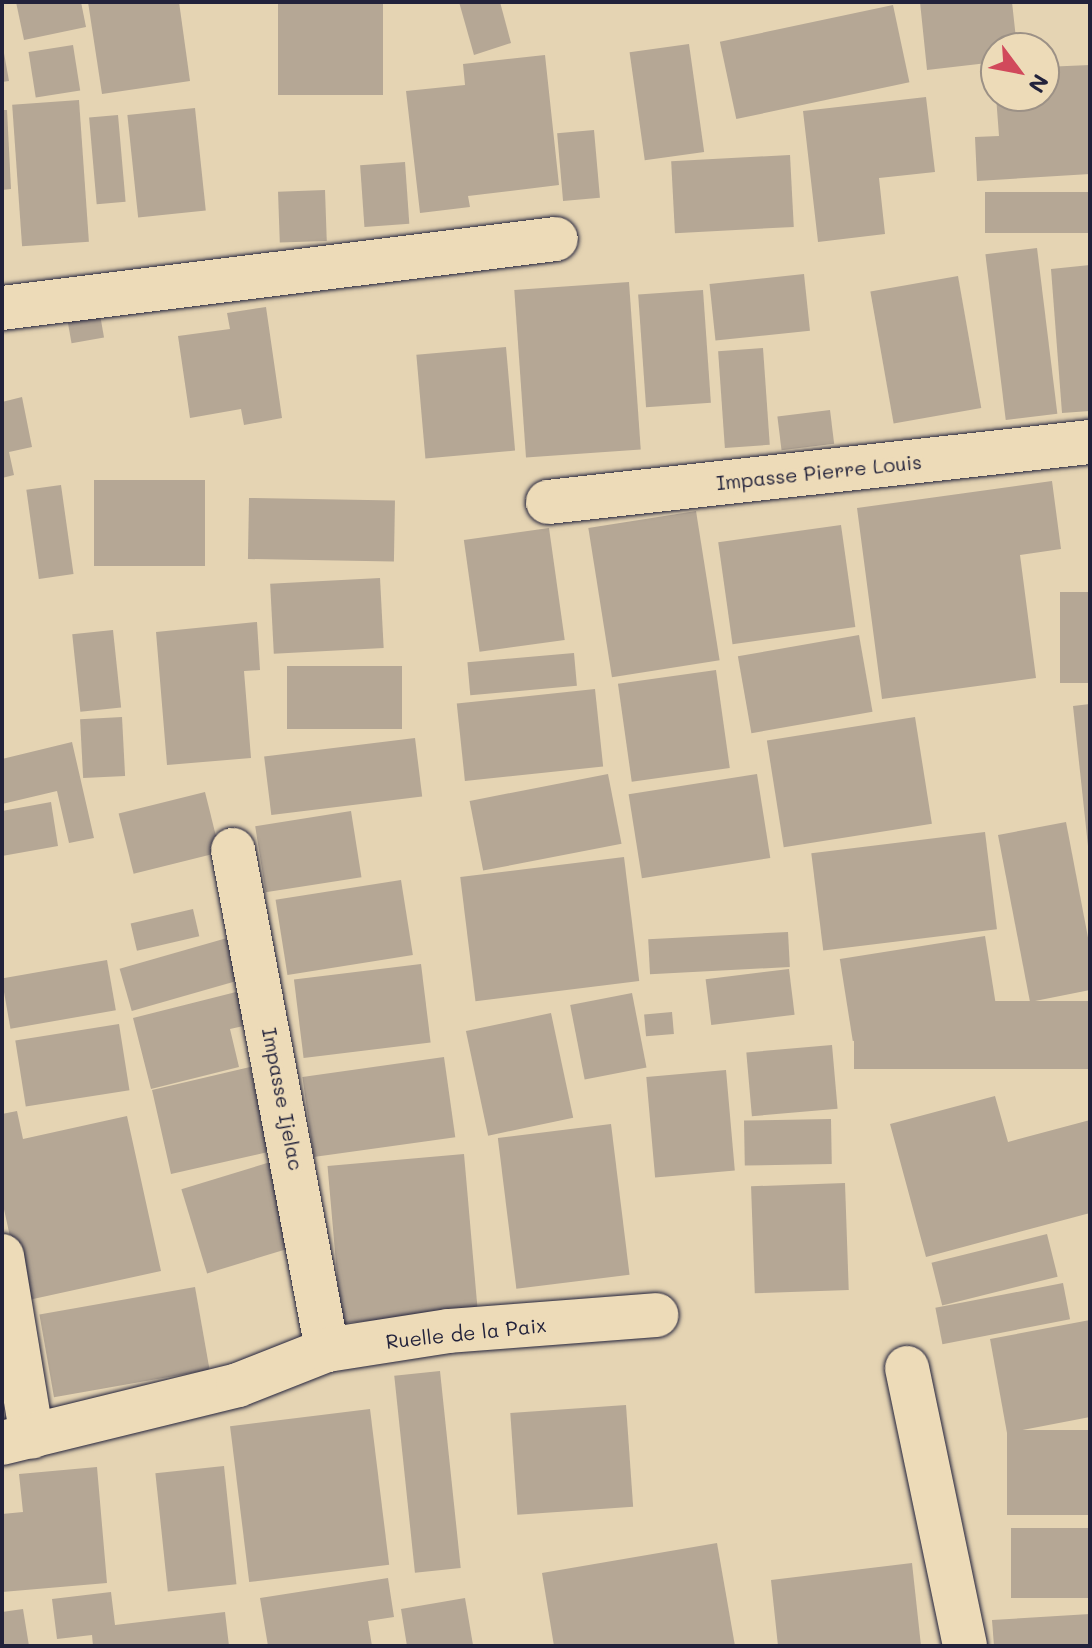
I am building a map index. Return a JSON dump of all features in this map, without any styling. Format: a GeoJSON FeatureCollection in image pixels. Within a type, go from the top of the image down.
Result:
{"type":"FeatureCollection","features":[{"type":"Feature","properties":{"kind":"street"},"geometry":{"type":"LineString","coordinates":[[2,308],[556,239]]}},
{"type":"Feature","properties":{"kind":"street","name":"Impasse Pierre Louis"},"geometry":{"type":"LineString","coordinates":[[548,502],[1090,442]]}},
{"type":"Feature","properties":{"kind":"street","name":"Impasse Ijelac"},"geometry":{"type":"LineString","coordinates":[[233,850],[327,1350]]}},
{"type":"Feature","properties":{"kind":"street"},"geometry":{"type":"LineString","coordinates":[[2,1256],[17,1440]]}},
{"type":"Feature","properties":{"kind":"street","name":"Ruelle de la Paix"},"geometry":{"type":"LineString","coordinates":[[17,1440],[238,1385],[327,1350],[449,1331],[656,1315]]}},
{"type":"Feature","properties":{"kind":"street"},"geometry":{"type":"LineString","coordinates":[[907,1368],[965,1646]]}},
{"type":"Feature","properties":{"kind":"building"},"geometry":{"type":"Polygon","coordinates":[[[16,2],[81,2],[86,27],[24,40],[16,2]]]}},
{"type":"Feature","properties":{"kind":"building"},"geometry":{"type":"Polygon","coordinates":[[[88,2],[179,2],[190,81],[102,94],[88,2]]]}},
{"type":"Feature","properties":{"kind":"building"},"geometry":{"type":"Polygon","coordinates":[[[278,2],[383,2],[383,95],[278,95],[278,2]]]}},
{"type":"Feature","properties":{"kind":"building"},"geometry":{"type":"Polygon","coordinates":[[[459,2],[500,2],[511,43],[474,55],[459,2]]]}},
{"type":"Feature","properties":{"kind":"building"},"geometry":{"type":"Polygon","coordinates":[[[920,2],[1012,2],[1015,32],[980,32],[980,64],[927,70],[920,2]]]}},
{"type":"Feature","properties":{"kind":"building"},"geometry":{"type":"Polygon","coordinates":[[[893,5],[909,82],[736,119],[720,42],[893,5]]]}},
{"type":"Feature","properties":{"kind":"building"},"geometry":{"type":"Polygon","coordinates":[[[2,42],[9,81],[2,82],[2,42]]]}},
{"type":"Feature","properties":{"kind":"building"},"geometry":{"type":"Polygon","coordinates":[[[689,44],[704,152],[645,160],[630,52],[689,44]]]}},
{"type":"Feature","properties":{"kind":"building"},"geometry":{"type":"Polygon","coordinates":[[[73,45],[80,90],[36,97],[29,52],[73,45]]]}},
{"type":"Feature","properties":{"kind":"building"},"geometry":{"type":"Polygon","coordinates":[[[545,55],[559,185],[468,196],[470,207],[420,213],[406,91],[465,85],[463,64],[545,55]]]}},
{"type":"Feature","properties":{"kind":"building"},"geometry":{"type":"Polygon","coordinates":[[[1090,65],[1090,174],[977,181],[975,137],[999,136],[997,112],[1060,112],[1060,66],[1090,65]]]}},
{"type":"Feature","properties":{"kind":"building"},"geometry":{"type":"Polygon","coordinates":[[[926,97],[935,172],[879,178],[885,234],[818,242],[803,111],[926,97]]]}},
{"type":"Feature","properties":{"kind":"building"},"geometry":{"type":"Polygon","coordinates":[[[79,100],[89,242],[22,246],[12,105],[79,100]]]}},
{"type":"Feature","properties":{"kind":"building"},"geometry":{"type":"Polygon","coordinates":[[[195,108],[206,210],[138,218],[127,115],[195,108]]]}},
{"type":"Feature","properties":{"kind":"building"},"geometry":{"type":"Polygon","coordinates":[[[2,110],[7,110],[11,189],[2,190],[2,110]]]}},
{"type":"Feature","properties":{"kind":"building"},"geometry":{"type":"Polygon","coordinates":[[[118,115],[126,202],[97,204],[89,118],[118,115]]]}},
{"type":"Feature","properties":{"kind":"building"},"geometry":{"type":"Polygon","coordinates":[[[594,130],[600,198],[563,201],[557,133],[594,130]]]}},
{"type":"Feature","properties":{"kind":"building"},"geometry":{"type":"Polygon","coordinates":[[[790,155],[794,227],[675,233],[671,161],[790,155]]]}},
{"type":"Feature","properties":{"kind":"building"},"geometry":{"type":"Polygon","coordinates":[[[405,162],[409,224],[364,227],[360,165],[405,162]]]}},
{"type":"Feature","properties":{"kind":"building"},"geometry":{"type":"Polygon","coordinates":[[[325,190],[327,241],[280,243],[278,192],[325,190]]]}},
{"type":"Feature","properties":{"kind":"building"},"geometry":{"type":"Polygon","coordinates":[[[985,192],[1090,192],[1090,233],[985,233],[985,192]]]}},
{"type":"Feature","properties":{"kind":"building"},"geometry":{"type":"Polygon","coordinates":[[[1037,248],[1057,414],[1006,420],[985,254],[1037,248]]]}},
{"type":"Feature","properties":{"kind":"building"},"geometry":{"type":"Polygon","coordinates":[[[1090,265],[1090,411],[1062,413],[1051,269],[1090,265]]]}},
{"type":"Feature","properties":{"kind":"building"},"geometry":{"type":"Polygon","coordinates":[[[804,274],[810,331],[715,341],[710,284],[804,274]]]}},
{"type":"Feature","properties":{"kind":"building"},"geometry":{"type":"Polygon","coordinates":[[[958,276],[981,408],[894,423],[870,291],[958,276]]]}},
{"type":"Feature","properties":{"kind":"building"},"geometry":{"type":"Polygon","coordinates":[[[629,282],[641,450],[526,458],[514,290],[629,282]]]}},
{"type":"Feature","properties":{"kind":"building"},"geometry":{"type":"Polygon","coordinates":[[[703,290],[711,403],[646,407],[638,295],[703,290]]]}},
{"type":"Feature","properties":{"kind":"building"},"geometry":{"type":"Polygon","coordinates":[[[266,307],[282,418],[244,425],[241,409],[190,418],[178,336],[230,329],[227,313],[266,307]]]}},
{"type":"Feature","properties":{"kind":"building"},"geometry":{"type":"Polygon","coordinates":[[[99,309],[104,338],[72,343],[67,315],[99,309]]]}},
{"type":"Feature","properties":{"kind":"building"},"geometry":{"type":"Polygon","coordinates":[[[506,347],[515,451],[425,458],[416,355],[506,347]]]}},
{"type":"Feature","properties":{"kind":"building"},"geometry":{"type":"Polygon","coordinates":[[[763,348],[770,445],[725,448],[718,351],[763,348]]]}},
{"type":"Feature","properties":{"kind":"building"},"geometry":{"type":"Polygon","coordinates":[[[22,397],[32,447],[9,452],[14,475],[2,478],[2,402],[22,397]]]}},
{"type":"Feature","properties":{"kind":"building"},"geometry":{"type":"Polygon","coordinates":[[[830,410],[834,444],[782,450],[777,416],[830,410]]]}},
{"type":"Feature","properties":{"kind":"building"},"geometry":{"type":"Polygon","coordinates":[[[94,480],[205,480],[205,566],[94,566],[94,480]]]}},
{"type":"Feature","properties":{"kind":"building"},"geometry":{"type":"Polygon","coordinates":[[[1052,481],[1061,549],[1020,555],[1036,678],[882,699],[857,508],[1052,481]]]}},
{"type":"Feature","properties":{"kind":"building"},"geometry":{"type":"Polygon","coordinates":[[[61,485],[74,574],[39,579],[26,490],[61,485]]]}},
{"type":"Feature","properties":{"kind":"building"},"geometry":{"type":"Polygon","coordinates":[[[249,498],[395,501],[394,562],[248,559],[249,498]]]}},
{"type":"Feature","properties":{"kind":"building"},"geometry":{"type":"Polygon","coordinates":[[[696,511],[720,660],[612,677],[588,528],[696,511]]]}},
{"type":"Feature","properties":{"kind":"building"},"geometry":{"type":"Polygon","coordinates":[[[841,525],[855,627],[733,644],[718,542],[841,525]]]}},
{"type":"Feature","properties":{"kind":"building"},"geometry":{"type":"Polygon","coordinates":[[[549,528],[565,640],[480,652],[464,540],[549,528]]]}},
{"type":"Feature","properties":{"kind":"building"},"geometry":{"type":"Polygon","coordinates":[[[380,578],[384,648],[274,654],[270,584],[380,578]]]}},
{"type":"Feature","properties":{"kind":"building"},"geometry":{"type":"Polygon","coordinates":[[[1060,592],[1090,592],[1090,683],[1060,683],[1060,592]]]}},
{"type":"Feature","properties":{"kind":"building"},"geometry":{"type":"Polygon","coordinates":[[[257,622],[260,670],[244,671],[251,758],[167,765],[156,632],[257,622]]]}},
{"type":"Feature","properties":{"kind":"building"},"geometry":{"type":"Polygon","coordinates":[[[113,630],[121,708],[80,712],[72,634],[113,630]]]}},
{"type":"Feature","properties":{"kind":"building"},"geometry":{"type":"Polygon","coordinates":[[[859,635],[873,712],[751,733],[738,656],[859,635]]]}},
{"type":"Feature","properties":{"kind":"building"},"geometry":{"type":"Polygon","coordinates":[[[574,653],[577,686],[470,695],[467,662],[574,653]]]}},
{"type":"Feature","properties":{"kind":"building"},"geometry":{"type":"Polygon","coordinates":[[[287,666],[402,666],[402,729],[287,729],[287,666]]]}},
{"type":"Feature","properties":{"kind":"building"},"geometry":{"type":"Polygon","coordinates":[[[716,670],[730,768],[632,782],[618,684],[716,670]]]}},
{"type":"Feature","properties":{"kind":"building"},"geometry":{"type":"Polygon","coordinates":[[[595,689],[603,767],[465,781],[457,704],[595,689]]]}},
{"type":"Feature","properties":{"kind":"building"},"geometry":{"type":"Polygon","coordinates":[[[1090,704],[1090,846],[1088,846],[1073,706],[1090,704]]]}},
{"type":"Feature","properties":{"kind":"building"},"geometry":{"type":"Polygon","coordinates":[[[122,717],[125,776],[83,778],[80,719],[122,717]]]}},
{"type":"Feature","properties":{"kind":"building"},"geometry":{"type":"Polygon","coordinates":[[[915,717],[932,824],[784,847],[767,740],[915,717]]]}},
{"type":"Feature","properties":{"kind":"building"},"geometry":{"type":"Polygon","coordinates":[[[415,738],[422,797],[271,815],[264,757],[415,738]]]}},
{"type":"Feature","properties":{"kind":"building"},"geometry":{"type":"Polygon","coordinates":[[[72,742],[94,838],[69,843],[57,791],[2,804],[2,759],[72,742]]]}},
{"type":"Feature","properties":{"kind":"building"},"geometry":{"type":"Polygon","coordinates":[[[608,774],[622,844],[483,871],[470,801],[608,774]]]}},
{"type":"Feature","properties":{"kind":"building"},"geometry":{"type":"Polygon","coordinates":[[[757,774],[770,858],[642,878],[629,794],[757,774]]]}},
{"type":"Feature","properties":{"kind":"building"},"geometry":{"type":"Polygon","coordinates":[[[205,792],[220,852],[134,874],[119,814],[205,792]]]}},
{"type":"Feature","properties":{"kind":"building"},"geometry":{"type":"Polygon","coordinates":[[[51,802],[58,846],[2,856],[2,811],[51,802]]]}},
{"type":"Feature","properties":{"kind":"building"},"geometry":{"type":"Polygon","coordinates":[[[351,811],[361,877],[266,892],[255,826],[351,811]]]}},
{"type":"Feature","properties":{"kind":"building"},"geometry":{"type":"Polygon","coordinates":[[[1066,822],[1090,948],[1090,990],[1030,1002],[998,835],[1066,822]]]}},
{"type":"Feature","properties":{"kind":"building"},"geometry":{"type":"Polygon","coordinates":[[[985,832],[997,929],[823,951],[811,853],[985,832]]]}},
{"type":"Feature","properties":{"kind":"building"},"geometry":{"type":"Polygon","coordinates":[[[624,857],[639,981],[475,1001],[460,877],[624,857]]]}},
{"type":"Feature","properties":{"kind":"building"},"geometry":{"type":"Polygon","coordinates":[[[401,880],[413,955],[287,975],[276,900],[401,880]]]}},
{"type":"Feature","properties":{"kind":"building"},"geometry":{"type":"Polygon","coordinates":[[[193,909],[199,936],[137,951],[131,923],[193,909]]]}},
{"type":"Feature","properties":{"kind":"building"},"geometry":{"type":"Polygon","coordinates":[[[788,932],[790,967],[650,974],[648,939],[788,932]]]}},
{"type":"Feature","properties":{"kind":"building"},"geometry":{"type":"Polygon","coordinates":[[[234,936],[246,978],[132,1011],[120,969],[234,936]]]}},
{"type":"Feature","properties":{"kind":"building"},"geometry":{"type":"Polygon","coordinates":[[[985,936],[998,1018],[853,1041],[840,959],[985,936]]]}},
{"type":"Feature","properties":{"kind":"building"},"geometry":{"type":"Polygon","coordinates":[[[107,960],[116,1010],[10,1029],[2,979],[107,960]]]}},
{"type":"Feature","properties":{"kind":"building"},"geometry":{"type":"Polygon","coordinates":[[[421,964],[431,1042],[304,1058],[294,980],[421,964]]]}},
{"type":"Feature","properties":{"kind":"building"},"geometry":{"type":"Polygon","coordinates":[[[789,969],[795,1015],[711,1025],[706,979],[789,969]]]}},
{"type":"Feature","properties":{"kind":"building"},"geometry":{"type":"Polygon","coordinates":[[[240,991],[248,1025],[230,1029],[239,1067],[151,1089],[133,1018],[240,991]]]}},
{"type":"Feature","properties":{"kind":"building"},"geometry":{"type":"Polygon","coordinates":[[[632,993],[647,1068],[585,1080],[570,1005],[632,993]]]}},
{"type":"Feature","properties":{"kind":"building"},"geometry":{"type":"Polygon","coordinates":[[[854,1001],[1090,1001],[1090,1069],[854,1069],[854,1001]]]}},
{"type":"Feature","properties":{"kind":"building"},"geometry":{"type":"Polygon","coordinates":[[[672,1012],[674,1034],[646,1036],[644,1014],[672,1012]]]}},
{"type":"Feature","properties":{"kind":"building"},"geometry":{"type":"Polygon","coordinates":[[[551,1013],[573,1118],[488,1136],[466,1031],[551,1013]]]}},
{"type":"Feature","properties":{"kind":"building"},"geometry":{"type":"Polygon","coordinates":[[[119,1024],[129,1090],[26,1107],[15,1040],[119,1024]]]}},
{"type":"Feature","properties":{"kind":"building"},"geometry":{"type":"Polygon","coordinates":[[[832,1045],[838,1109],[752,1116],[746,1052],[832,1045]]]}},
{"type":"Feature","properties":{"kind":"building"},"geometry":{"type":"Polygon","coordinates":[[[444,1057],[455,1137],[314,1157],[302,1077],[444,1057]]]}},
{"type":"Feature","properties":{"kind":"building"},"geometry":{"type":"Polygon","coordinates":[[[250,1067],[258,1103],[271,1101],[281,1149],[171,1174],[152,1090],[250,1067]]]}},
{"type":"Feature","properties":{"kind":"building"},"geometry":{"type":"Polygon","coordinates":[[[726,1070],[735,1171],[655,1178],[646,1077],[726,1070]]]}},
{"type":"Feature","properties":{"kind":"building"},"geometry":{"type":"Polygon","coordinates":[[[995,1096],[1008,1142],[1090,1120],[1090,1213],[926,1257],[890,1124],[995,1096]]]}},
{"type":"Feature","properties":{"kind":"building"},"geometry":{"type":"Polygon","coordinates":[[[17,1111],[23,1139],[127,1116],[161,1271],[24,1301],[2,1200],[2,1114],[17,1111]]]}},
{"type":"Feature","properties":{"kind":"building"},"geometry":{"type":"Polygon","coordinates":[[[831,1119],[832,1164],[745,1166],[744,1121],[831,1119]]]}},
{"type":"Feature","properties":{"kind":"building"},"geometry":{"type":"Polygon","coordinates":[[[611,1124],[630,1275],[516,1289],[498,1138],[611,1124]]]}},
{"type":"Feature","properties":{"kind":"building"},"geometry":{"type":"Polygon","coordinates":[[[464,1154],[478,1311],[341,1323],[328,1166],[464,1154]]]}},
{"type":"Feature","properties":{"kind":"building"},"geometry":{"type":"Polygon","coordinates":[[[277,1160],[303,1244],[207,1273],[181,1189],[277,1160]]]}},
{"type":"Feature","properties":{"kind":"building"},"geometry":{"type":"Polygon","coordinates":[[[845,1183],[849,1290],[755,1293],[751,1186],[845,1183]]]}},
{"type":"Feature","properties":{"kind":"building"},"geometry":{"type":"Polygon","coordinates":[[[1047,1234],[1058,1277],[942,1305],[932,1263],[1047,1234]]]}},
{"type":"Feature","properties":{"kind":"building"},"geometry":{"type":"Polygon","coordinates":[[[1063,1283],[1070,1319],[942,1344],[935,1308],[1063,1283]]]}},
{"type":"Feature","properties":{"kind":"building"},"geometry":{"type":"Polygon","coordinates":[[[195,1287],[210,1370],[54,1397],[39,1314],[195,1287]]]}},
{"type":"Feature","properties":{"kind":"building"},"geometry":{"type":"Polygon","coordinates":[[[1090,1320],[1090,1417],[1007,1433],[990,1339],[1090,1320]]]}},
{"type":"Feature","properties":{"kind":"building"},"geometry":{"type":"Polygon","coordinates":[[[440,1371],[461,1568],[415,1573],[394,1376],[440,1371]]]}},
{"type":"Feature","properties":{"kind":"building"},"geometry":{"type":"Polygon","coordinates":[[[626,1405],[633,1507],[517,1515],[510,1413],[626,1405]]]}},
{"type":"Feature","properties":{"kind":"building"},"geometry":{"type":"Polygon","coordinates":[[[370,1409],[389,1565],[249,1582],[230,1426],[370,1409]]]}},
{"type":"Feature","properties":{"kind":"building"},"geometry":{"type":"Polygon","coordinates":[[[1007,1430],[1090,1430],[1090,1515],[1007,1515],[1007,1430]]]}},
{"type":"Feature","properties":{"kind":"building"},"geometry":{"type":"Polygon","coordinates":[[[224,1466],[236,1584],[168,1592],[155,1473],[224,1466]]]}},
{"type":"Feature","properties":{"kind":"building"},"geometry":{"type":"Polygon","coordinates":[[[97,1467],[107,1583],[2,1592],[2,1514],[23,1512],[19,1474],[97,1467]]]}},
{"type":"Feature","properties":{"kind":"building"},"geometry":{"type":"Polygon","coordinates":[[[1011,1528],[1090,1528],[1090,1598],[1011,1598],[1011,1528]]]}},
{"type":"Feature","properties":{"kind":"building"},"geometry":{"type":"Polygon","coordinates":[[[717,1543],[735,1646],[554,1646],[542,1573],[717,1543]]]}},
{"type":"Feature","properties":{"kind":"building"},"geometry":{"type":"Polygon","coordinates":[[[912,1563],[921,1646],[778,1646],[771,1580],[912,1563]]]}},
{"type":"Feature","properties":{"kind":"building"},"geometry":{"type":"Polygon","coordinates":[[[388,1578],[394,1617],[368,1621],[372,1646],[268,1646],[260,1598],[388,1578]]]}},
{"type":"Feature","properties":{"kind":"building"},"geometry":{"type":"Polygon","coordinates":[[[111,1592],[115,1625],[225,1612],[229,1646],[93,1646],[92,1635],[57,1639],[52,1599],[111,1592]]]}},
{"type":"Feature","properties":{"kind":"building"},"geometry":{"type":"Polygon","coordinates":[[[465,1598],[473,1645],[407,1646],[401,1609],[465,1598]]]}},
{"type":"Feature","properties":{"kind":"building"},"geometry":{"type":"Polygon","coordinates":[[[23,1609],[29,1646],[2,1646],[2,1612],[23,1609]]]}},
{"type":"Feature","properties":{"kind":"building"},"geometry":{"type":"Polygon","coordinates":[[[1090,1614],[1090,1646],[994,1646],[992,1620],[1090,1614]]]}}]}
